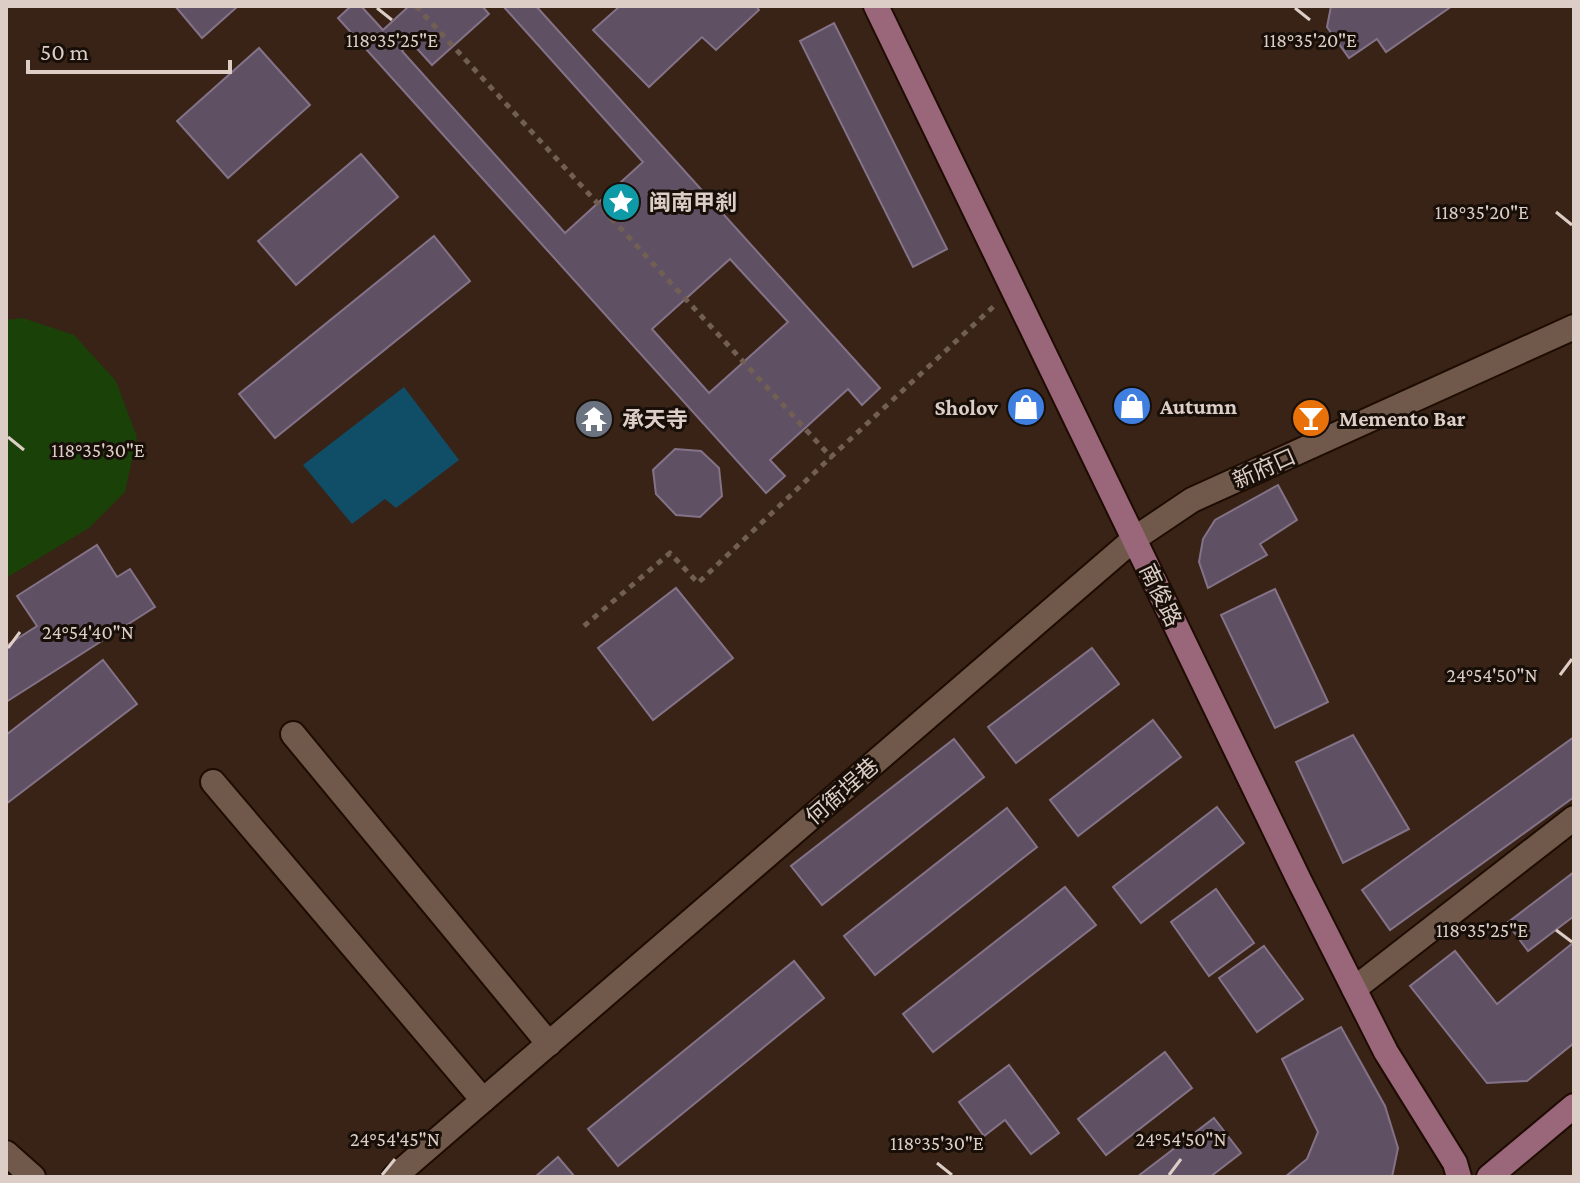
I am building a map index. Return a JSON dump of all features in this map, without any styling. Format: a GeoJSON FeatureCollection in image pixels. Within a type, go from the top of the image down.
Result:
{"type":"FeatureCollection","features":[{"type":"Feature","properties":{"kind":"main road","name":"南俊路"},"geometry":{"type":"LineString","coordinates":[[876,6],[1292,866],[1386,1052],[1455,1163],[1459,1177]]}},
{"type":"Feature","properties":{"kind":"main road"},"geometry":{"type":"LineString","coordinates":[[1489,1177],[1574,1106]]}},
{"type":"Feature","properties":{"kind":"street","name":"新府口"},"geometry":{"type":"LineString","coordinates":[[1134,539],[1192,500],[1574,327]]}},
{"type":"Feature","properties":{"kind":"street","name":"何衙埕巷"},"geometry":{"type":"LineString","coordinates":[[394,1177],[1134,539]]}},
{"type":"Feature","properties":{"kind":"street"},"geometry":{"type":"LineString","coordinates":[[293,734],[549,1044]]}},
{"type":"Feature","properties":{"kind":"street"},"geometry":{"type":"LineString","coordinates":[[213,782],[483,1100]]}},
{"type":"Feature","properties":{"kind":"street"},"geometry":{"type":"LineString","coordinates":[[1354,989],[1574,818]]}},
{"type":"Feature","properties":{"kind":"street"},"geometry":{"type":"LineString","coordinates":[[6,1153],[33,1177]]}},
{"type":"Feature","properties":{"kind":"path"},"geometry":{"type":"LineString","coordinates":[[416,6],[831,457]]}},
{"type":"Feature","properties":{"kind":"path"},"geometry":{"type":"LineString","coordinates":[[584,626],[670,553],[698,583],[1013,288]]}},
{"type":"Feature","properties":{"kind":"green space"},"geometry":{"type":"Polygon","coordinates":[[[23,318],[74,335],[116,381],[137,437],[125,492],[89,528],[6,578],[6,320],[23,318]]]}},
{"type":"Feature","properties":{"kind":"water"},"geometry":{"type":"Polygon","coordinates":[[[404,387],[459,460],[396,508],[385,499],[352,524],[303,465],[404,387]]]}},
{"type":"Feature","properties":{"kind":"building"},"geometry":{"type":"Polygon","coordinates":[[[175,6],[238,6],[202,38],[175,6]]]}},
{"type":"Feature","properties":{"kind":"building"},"geometry":{"type":"Polygon","coordinates":[[[351,6],[361,6],[383,30],[409,6],[482,6],[489,14],[432,65],[411,42],[402,51],[565,233],[643,162],[503,6],[536,6],[880,388],[862,405],[848,389],[770,460],[785,476],[766,493],[338,18],[351,6]],[[730,259],[652,329],[709,393],[788,322],[730,259]]]}},
{"type":"Feature","properties":{"kind":"building"},"geometry":{"type":"Polygon","coordinates":[[[620,6],[756,6],[759,10],[716,50],[702,37],[649,87],[593,30],[620,6]]]}},
{"type":"Feature","properties":{"kind":"building"},"geometry":{"type":"Polygon","coordinates":[[[1331,6],[1452,6],[1386,52],[1377,39],[1349,58],[1327,27],[1331,6]]]}},
{"type":"Feature","properties":{"kind":"building"},"geometry":{"type":"Polygon","coordinates":[[[834,23],[947,249],[913,267],[800,41],[834,23]]]}},
{"type":"Feature","properties":{"kind":"building"},"geometry":{"type":"Polygon","coordinates":[[[259,48],[310,105],[228,178],[177,121],[259,48]]]}},
{"type":"Feature","properties":{"kind":"building"},"geometry":{"type":"Polygon","coordinates":[[[361,154],[398,197],[296,285],[258,241],[361,154]]]}},
{"type":"Feature","properties":{"kind":"building"},"geometry":{"type":"Polygon","coordinates":[[[434,236],[470,281],[275,438],[239,394],[434,236]]]}},
{"type":"Feature","properties":{"kind":"building"},"geometry":{"type":"Polygon","coordinates":[[[675,449],[701,451],[719,468],[722,496],[700,517],[676,515],[656,494],[653,470],[675,449]]]}},
{"type":"Feature","properties":{"kind":"building"},"geometry":{"type":"Polygon","coordinates":[[[1278,485],[1297,520],[1260,544],[1267,555],[1208,588],[1199,562],[1203,539],[1215,520],[1278,485]]]}},
{"type":"Feature","properties":{"kind":"building"},"geometry":{"type":"Polygon","coordinates":[[[97,545],[117,577],[130,569],[155,607],[6,702],[6,646],[37,626],[17,596],[97,545]]]}},
{"type":"Feature","properties":{"kind":"building"},"geometry":{"type":"Polygon","coordinates":[[[676,588],[733,658],[653,720],[598,648],[676,588]]]}},
{"type":"Feature","properties":{"kind":"building"},"geometry":{"type":"Polygon","coordinates":[[[1275,589],[1328,702],[1275,728],[1221,615],[1275,589]]]}},
{"type":"Feature","properties":{"kind":"building"},"geometry":{"type":"Polygon","coordinates":[[[1092,648],[1119,684],[1016,763],[988,727],[1092,648]]]}},
{"type":"Feature","properties":{"kind":"building"},"geometry":{"type":"Polygon","coordinates":[[[103,660],[137,704],[6,804],[6,735],[103,660]]]}},
{"type":"Feature","properties":{"kind":"building"},"geometry":{"type":"Polygon","coordinates":[[[1153,720],[1181,757],[1078,836],[1050,800],[1153,720]]]}},
{"type":"Feature","properties":{"kind":"building"},"geometry":{"type":"Polygon","coordinates":[[[1353,735],[1409,829],[1343,863],[1296,762],[1353,735]]]}},
{"type":"Feature","properties":{"kind":"building"},"geometry":{"type":"Polygon","coordinates":[[[1574,737],[1574,797],[1390,930],[1362,890],[1574,737]]]}},
{"type":"Feature","properties":{"kind":"building"},"geometry":{"type":"Polygon","coordinates":[[[954,739],[984,777],[822,905],[791,866],[954,739]]]}},
{"type":"Feature","properties":{"kind":"building"},"geometry":{"type":"Polygon","coordinates":[[[1217,807],[1244,843],[1141,923],[1113,887],[1217,807]]]}},
{"type":"Feature","properties":{"kind":"building"},"geometry":{"type":"Polygon","coordinates":[[[1007,808],[1037,847],[875,975],[844,936],[1007,808]]]}},
{"type":"Feature","properties":{"kind":"building"},"geometry":{"type":"Polygon","coordinates":[[[1574,872],[1574,916],[1528,951],[1507,923],[1574,872]]]}},
{"type":"Feature","properties":{"kind":"building"},"geometry":{"type":"Polygon","coordinates":[[[1065,887],[1096,925],[933,1052],[903,1014],[1065,887]]]}},
{"type":"Feature","properties":{"kind":"building"},"geometry":{"type":"Polygon","coordinates":[[[1216,889],[1254,943],[1209,976],[1171,922],[1216,889]]]}},
{"type":"Feature","properties":{"kind":"building"},"geometry":{"type":"Polygon","coordinates":[[[1574,942],[1574,1043],[1527,1081],[1487,1083],[1410,986],[1455,951],[1497,1004],[1574,942]]]}},
{"type":"Feature","properties":{"kind":"building"},"geometry":{"type":"Polygon","coordinates":[[[1264,946],[1303,999],[1257,1032],[1219,978],[1264,946]]]}},
{"type":"Feature","properties":{"kind":"building"},"geometry":{"type":"Polygon","coordinates":[[[794,961],[824,998],[618,1166],[588,1129],[794,961]]]}},
{"type":"Feature","properties":{"kind":"building"},"geometry":{"type":"Polygon","coordinates":[[[1341,1027],[1385,1106],[1398,1148],[1392,1177],[1285,1177],[1307,1159],[1318,1132],[1282,1059],[1341,1027]]]}},
{"type":"Feature","properties":{"kind":"building"},"geometry":{"type":"Polygon","coordinates":[[[1165,1052],[1192,1088],[1106,1155],[1078,1119],[1165,1052]]]}},
{"type":"Feature","properties":{"kind":"building"},"geometry":{"type":"Polygon","coordinates":[[[1009,1065],[1059,1133],[1031,1154],[1005,1120],[984,1136],[959,1102],[1009,1065]]]}},
{"type":"Feature","properties":{"kind":"building"},"geometry":{"type":"Polygon","coordinates":[[[1214,1118],[1241,1153],[1210,1177],[1137,1177],[1214,1118]]]}},
{"type":"Feature","properties":{"kind":"building"},"geometry":{"type":"Polygon","coordinates":[[[558,1157],[575,1177],[535,1177],[558,1157]]]}},
{"type":"Feature","properties":{"kind":"place","name":"闽南甲刹"},"geometry":{"type":"Point","coordinates":[621,202]}},
{"type":"Feature","properties":{"kind":"place","name":"Autumn"},"geometry":{"type":"Point","coordinates":[1132,406]}},
{"type":"Feature","properties":{"kind":"place","name":"Sholov"},"geometry":{"type":"Point","coordinates":[1026,407]}},
{"type":"Feature","properties":{"kind":"place","name":"Memento Bar"},"geometry":{"type":"Point","coordinates":[1311,418]}},
{"type":"Feature","properties":{"kind":"place","name":"承天寺"},"geometry":{"type":"Point","coordinates":[594,419]}}]}
